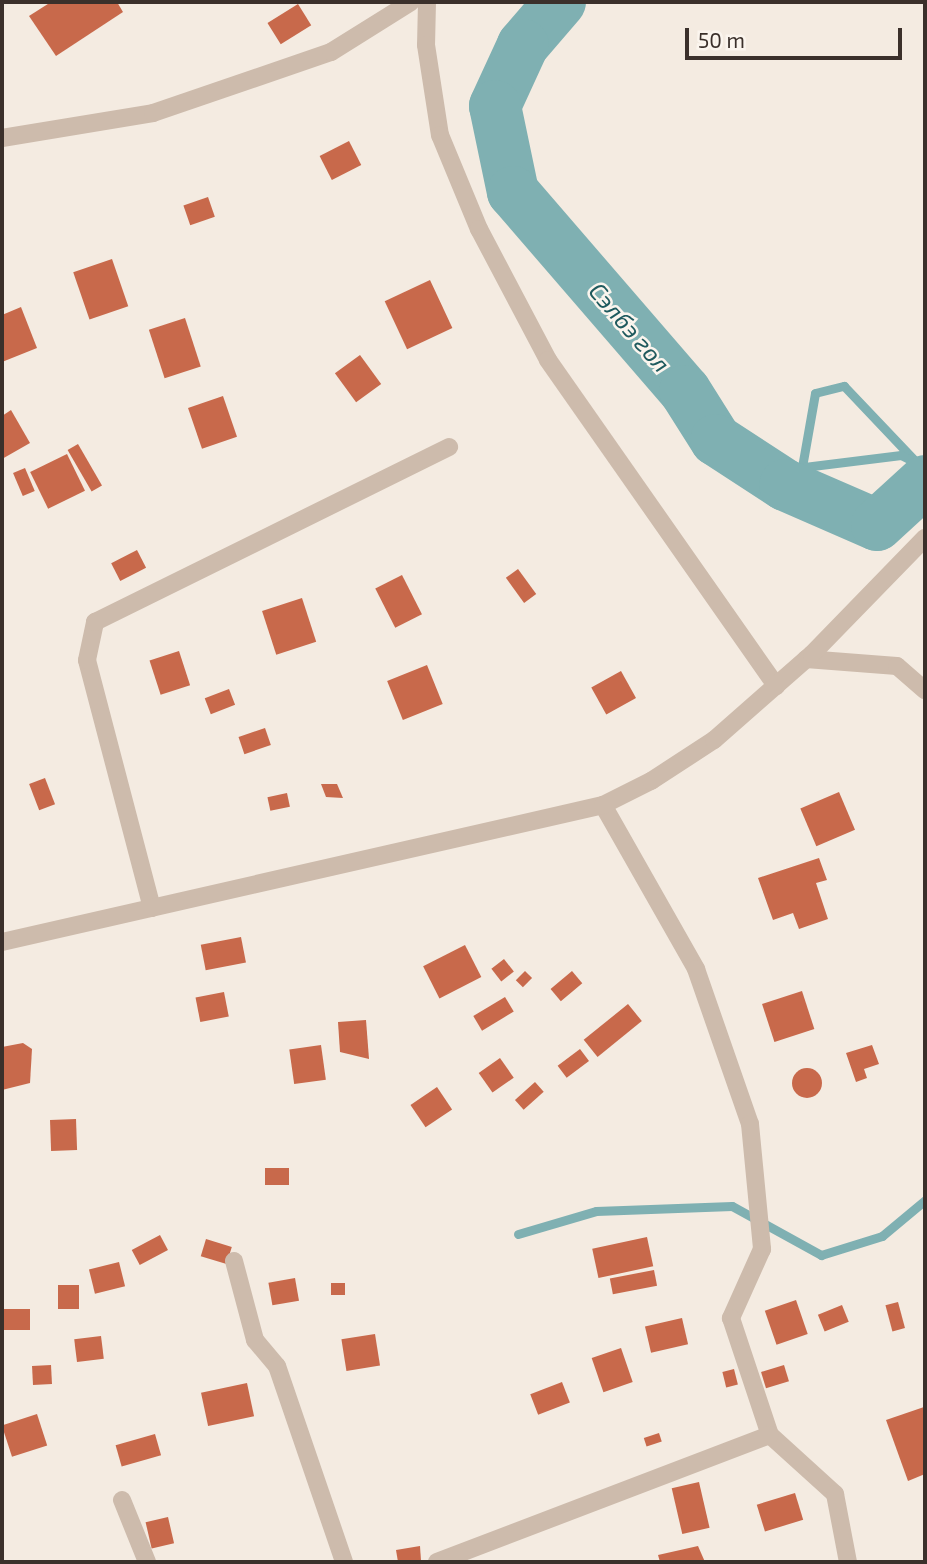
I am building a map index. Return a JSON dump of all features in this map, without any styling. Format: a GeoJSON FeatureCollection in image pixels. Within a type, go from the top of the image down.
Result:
{"type":"FeatureCollection","features":[{"type":"Feature","properties":{"kind":"street"},"geometry":{"type":"LineString","coordinates":[[2,138],[153,113],[331,52],[411,2]]}},
{"type":"Feature","properties":{"kind":"street"},"geometry":{"type":"LineString","coordinates":[[427,2],[426,45],[440,135],[479,229],[548,360],[776,686]]}},
{"type":"Feature","properties":{"kind":"street"},"geometry":{"type":"LineString","coordinates":[[152,908],[87,660],[95,622],[449,447]]}},
{"type":"Feature","properties":{"kind":"street"},"geometry":{"type":"LineString","coordinates":[[2,942],[603,804],[651,781],[714,740],[806,659],[925,538]]}},
{"type":"Feature","properties":{"kind":"street"},"geometry":{"type":"LineString","coordinates":[[806,659],[897,666],[925,690]]}},
{"type":"Feature","properties":{"kind":"street"},"geometry":{"type":"LineString","coordinates":[[603,804],[696,969],[750,1124],[762,1249],[730,1318],[770,1435],[835,1494],[848,1562]]}},
{"type":"Feature","properties":{"kind":"street"},"geometry":{"type":"LineString","coordinates":[[234,1261],[255,1340],[277,1366],[344,1562]]}},
{"type":"Feature","properties":{"kind":"street"},"geometry":{"type":"LineString","coordinates":[[437,1562],[770,1435]]}},
{"type":"Feature","properties":{"kind":"street"},"geometry":{"type":"LineString","coordinates":[[121,1500],[147,1562]]}},
{"type":"Feature","properties":{"kind":"building"},"geometry":{"type":"Polygon","coordinates":[[[51,2],[117,2],[123,12],[56,56],[29,16],[51,2]]]}},
{"type":"Feature","properties":{"kind":"building"},"geometry":{"type":"Polygon","coordinates":[[[298,4],[311,25],[281,44],[267,23],[298,4]]]}},
{"type":"Feature","properties":{"kind":"building"},"geometry":{"type":"Polygon","coordinates":[[[349,141],[361,165],[332,180],[320,156],[349,141]]]}},
{"type":"Feature","properties":{"kind":"building"},"geometry":{"type":"Polygon","coordinates":[[[208,197],[215,217],[190,225],[183,205],[208,197]]]}},
{"type":"Feature","properties":{"kind":"building"},"geometry":{"type":"Polygon","coordinates":[[[112,259],[128,306],[90,320],[73,272],[112,259]]]}},
{"type":"Feature","properties":{"kind":"building"},"geometry":{"type":"Polygon","coordinates":[[[430,280],[452,328],[407,349],[385,301],[430,280]]]}},
{"type":"Feature","properties":{"kind":"building"},"geometry":{"type":"Polygon","coordinates":[[[21,307],[37,348],[2,362],[2,315],[21,307]]]}},
{"type":"Feature","properties":{"kind":"building"},"geometry":{"type":"Polygon","coordinates":[[[185,318],[201,367],[165,378],[149,330],[185,318]]]}},
{"type":"Feature","properties":{"kind":"building"},"geometry":{"type":"Polygon","coordinates":[[[360,355],[381,384],[356,402],[335,373],[360,355]]]}},
{"type":"Feature","properties":{"kind":"building"},"geometry":{"type":"Polygon","coordinates":[[[223,396],[237,437],[202,449],[188,408],[223,396]]]}},
{"type":"Feature","properties":{"kind":"building"},"geometry":{"type":"Polygon","coordinates":[[[11,410],[30,443],[2,459],[2,416],[11,410]]]}},
{"type":"Feature","properties":{"kind":"building"},"geometry":{"type":"Polygon","coordinates":[[[78,444],[102,486],[92,492],[68,450],[78,444]]]}},
{"type":"Feature","properties":{"kind":"building"},"geometry":{"type":"Polygon","coordinates":[[[67,454],[85,491],[48,509],[30,472],[67,454]]]}},
{"type":"Feature","properties":{"kind":"building"},"geometry":{"type":"Polygon","coordinates":[[[25,468],[35,491],[23,496],[13,473],[25,468]]]}},
{"type":"Feature","properties":{"kind":"building"},"geometry":{"type":"Polygon","coordinates":[[[137,550],[146,568],[120,581],[111,563],[137,550]]]}},
{"type":"Feature","properties":{"kind":"building"},"geometry":{"type":"Polygon","coordinates":[[[518,569],[536,594],[524,603],[506,578],[518,569]]]}},
{"type":"Feature","properties":{"kind":"building"},"geometry":{"type":"Polygon","coordinates":[[[402,575],[422,614],[395,628],[375,589],[402,575]]]}},
{"type":"Feature","properties":{"kind":"building"},"geometry":{"type":"Polygon","coordinates":[[[302,598],[316,642],[276,655],[262,611],[302,598]]]}},
{"type":"Feature","properties":{"kind":"building"},"geometry":{"type":"Polygon","coordinates":[[[179,651],[190,685],[161,695],[150,661],[179,651]]]}},
{"type":"Feature","properties":{"kind":"building"},"geometry":{"type":"Polygon","coordinates":[[[427,665],[443,704],[403,720],[387,681],[427,665]]]}},
{"type":"Feature","properties":{"kind":"building"},"geometry":{"type":"Polygon","coordinates":[[[621,671],[636,698],[606,715],[591,687],[621,671]]]}},
{"type":"Feature","properties":{"kind":"building"},"geometry":{"type":"Polygon","coordinates":[[[229,689],[235,705],[211,714],[205,698],[229,689]]]}},
{"type":"Feature","properties":{"kind":"building"},"geometry":{"type":"Polygon","coordinates":[[[265,728],[271,745],[244,754],[239,737],[265,728]]]}},
{"type":"Feature","properties":{"kind":"building"},"geometry":{"type":"Polygon","coordinates":[[[45,778],[55,804],[39,810],[29,784],[45,778]]]}},
{"type":"Feature","properties":{"kind":"building"},"geometry":{"type":"Polygon","coordinates":[[[321,784],[337,784],[343,798],[326,797],[321,784]]]}},
{"type":"Feature","properties":{"kind":"building"},"geometry":{"type":"Polygon","coordinates":[[[839,792],[855,830],[816,846],[800,808],[839,792]]]}},
{"type":"Feature","properties":{"kind":"building"},"geometry":{"type":"Polygon","coordinates":[[[287,793],[290,807],[270,811],[267,797],[287,793]]]}},
{"type":"Feature","properties":{"kind":"building"},"geometry":{"type":"Polygon","coordinates":[[[819,858],[827,880],[816,883],[828,919],[799,929],[793,913],[773,920],[758,878],[819,858]]]}},
{"type":"Feature","properties":{"kind":"building"},"geometry":{"type":"Polygon","coordinates":[[[241,937],[246,963],[206,970],[201,945],[241,937]]]}},
{"type":"Feature","properties":{"kind":"building"},"geometry":{"type":"Polygon","coordinates":[[[465,945],[481,977],[439,998],[423,966],[465,945]]]}},
{"type":"Feature","properties":{"kind":"building"},"geometry":{"type":"Polygon","coordinates":[[[504,959],[514,972],[501,981],[491,969],[504,959]]]}},
{"type":"Feature","properties":{"kind":"building"},"geometry":{"type":"Polygon","coordinates":[[[525,971],[532,978],[523,987],[516,980],[525,971]]]}},
{"type":"Feature","properties":{"kind":"building"},"geometry":{"type":"Polygon","coordinates":[[[572,971],[582,983],[561,1001],[551,989],[572,971]]]}},
{"type":"Feature","properties":{"kind":"building"},"geometry":{"type":"Polygon","coordinates":[[[802,991],[814,1029],[774,1042],[762,1004],[802,991]]]}},
{"type":"Feature","properties":{"kind":"building"},"geometry":{"type":"Polygon","coordinates":[[[224,992],[229,1017],[200,1022],[196,998],[224,992]]]}},
{"type":"Feature","properties":{"kind":"building"},"geometry":{"type":"Polygon","coordinates":[[[505,997],[514,1012],[482,1031],[473,1016],[505,997]]]}},
{"type":"Feature","properties":{"kind":"building"},"geometry":{"type":"Polygon","coordinates":[[[628,1004],[642,1021],[598,1057],[584,1040],[628,1004]]]}},
{"type":"Feature","properties":{"kind":"building"},"geometry":{"type":"Polygon","coordinates":[[[366,1020],[369,1059],[340,1052],[338,1022],[366,1020]]]}},
{"type":"Feature","properties":{"kind":"building"},"geometry":{"type":"Polygon","coordinates":[[[23,1043],[32,1049],[30,1083],[2,1090],[2,1047],[23,1043]]]}},
{"type":"Feature","properties":{"kind":"building"},"geometry":{"type":"Polygon","coordinates":[[[321,1045],[326,1080],[294,1084],[289,1049],[321,1045]]]}},
{"type":"Feature","properties":{"kind":"building"},"geometry":{"type":"Polygon","coordinates":[[[872,1045],[879,1064],[864,1069],[867,1078],[856,1082],[846,1053],[872,1045]]]}},
{"type":"Feature","properties":{"kind":"building"},"geometry":{"type":"Polygon","coordinates":[[[580,1049],[589,1061],[567,1078],[558,1066],[580,1049]]]}},
{"type":"Feature","properties":{"kind":"building"},"geometry":{"type":"Polygon","coordinates":[[[500,1058],[514,1078],[492,1093],[479,1073],[500,1058]]]}},
{"type":"Feature","properties":{"kind":"building"},"geometry":{"type":"Polygon","coordinates":[[[807,1068],[813,1069],[821,1077],[821,1089],[813,1097],[807,1098],[801,1097],[793,1089],[792,1083],[793,1077],[801,1069],[807,1068]]]}},
{"type":"Feature","properties":{"kind":"building"},"geometry":{"type":"Polygon","coordinates":[[[535,1082],[544,1092],[524,1110],[515,1100],[535,1082]]]}},
{"type":"Feature","properties":{"kind":"building"},"geometry":{"type":"Polygon","coordinates":[[[437,1087],[452,1109],[426,1127],[410,1105],[437,1087]]]}},
{"type":"Feature","properties":{"kind":"building"},"geometry":{"type":"Polygon","coordinates":[[[76,1119],[77,1150],[51,1151],[50,1120],[76,1119]]]}},
{"type":"Feature","properties":{"kind":"building"},"geometry":{"type":"Polygon","coordinates":[[[265,1168],[289,1168],[289,1185],[265,1185],[265,1168]]]}},
{"type":"Feature","properties":{"kind":"building"},"geometry":{"type":"Polygon","coordinates":[[[160,1235],[168,1250],[140,1265],[132,1250],[160,1235]]]}},
{"type":"Feature","properties":{"kind":"building"},"geometry":{"type":"Polygon","coordinates":[[[647,1237],[653,1266],[598,1278],[592,1249],[647,1237]]]}},
{"type":"Feature","properties":{"kind":"building"},"geometry":{"type":"Polygon","coordinates":[[[206,1239],[232,1247],[227,1264],[201,1256],[206,1239]]]}},
{"type":"Feature","properties":{"kind":"building"},"geometry":{"type":"Polygon","coordinates":[[[119,1262],[125,1286],[95,1294],[89,1269],[119,1262]]]}},
{"type":"Feature","properties":{"kind":"building"},"geometry":{"type":"Polygon","coordinates":[[[654,1270],[657,1286],[613,1294],[610,1279],[654,1270]]]}},
{"type":"Feature","properties":{"kind":"building"},"geometry":{"type":"Polygon","coordinates":[[[295,1278],[299,1301],[272,1305],[268,1283],[295,1278]]]}},
{"type":"Feature","properties":{"kind":"building"},"geometry":{"type":"Polygon","coordinates":[[[331,1283],[345,1283],[345,1295],[331,1295],[331,1283]]]}},
{"type":"Feature","properties":{"kind":"building"},"geometry":{"type":"Polygon","coordinates":[[[58,1285],[79,1285],[79,1309],[58,1309],[58,1285]]]}},
{"type":"Feature","properties":{"kind":"building"},"geometry":{"type":"Polygon","coordinates":[[[796,1300],[808,1334],[777,1345],[765,1311],[796,1300]]]}},
{"type":"Feature","properties":{"kind":"building"},"geometry":{"type":"Polygon","coordinates":[[[898,1302],[905,1328],[892,1331],[885,1305],[898,1302]]]}},
{"type":"Feature","properties":{"kind":"building"},"geometry":{"type":"Polygon","coordinates":[[[842,1305],[849,1322],[825,1331],[818,1315],[842,1305]]]}},
{"type":"Feature","properties":{"kind":"building"},"geometry":{"type":"Polygon","coordinates":[[[2,1309],[30,1309],[30,1330],[2,1330],[2,1309]]]}},
{"type":"Feature","properties":{"kind":"building"},"geometry":{"type":"Polygon","coordinates":[[[682,1318],[688,1344],[651,1353],[645,1327],[682,1318]]]}},
{"type":"Feature","properties":{"kind":"building"},"geometry":{"type":"Polygon","coordinates":[[[375,1334],[380,1366],[346,1371],[341,1339],[375,1334]]]}},
{"type":"Feature","properties":{"kind":"building"},"geometry":{"type":"Polygon","coordinates":[[[101,1336],[104,1359],[77,1362],[74,1339],[101,1336]]]}},
{"type":"Feature","properties":{"kind":"building"},"geometry":{"type":"Polygon","coordinates":[[[621,1348],[633,1382],[603,1392],[592,1358],[621,1348]]]}},
{"type":"Feature","properties":{"kind":"building"},"geometry":{"type":"Polygon","coordinates":[[[51,1365],[52,1384],[33,1385],[32,1366],[51,1365]]]}},
{"type":"Feature","properties":{"kind":"building"},"geometry":{"type":"Polygon","coordinates":[[[784,1365],[789,1381],[766,1388],[761,1372],[784,1365]]]}},
{"type":"Feature","properties":{"kind":"building"},"geometry":{"type":"Polygon","coordinates":[[[734,1369],[738,1385],[726,1387],[722,1372],[734,1369]]]}},
{"type":"Feature","properties":{"kind":"building"},"geometry":{"type":"Polygon","coordinates":[[[562,1382],[570,1403],[538,1415],[530,1394],[562,1382]]]}},
{"type":"Feature","properties":{"kind":"building"},"geometry":{"type":"Polygon","coordinates":[[[247,1383],[254,1416],[208,1426],[201,1393],[247,1383]]]}},
{"type":"Feature","properties":{"kind":"building"},"geometry":{"type":"Polygon","coordinates":[[[924,1407],[925,1474],[908,1481],[886,1420],[924,1407]]]}},
{"type":"Feature","properties":{"kind":"building"},"geometry":{"type":"Polygon","coordinates":[[[37,1414],[47,1445],[12,1457],[2,1425],[37,1414]]]}},
{"type":"Feature","properties":{"kind":"building"},"geometry":{"type":"Polygon","coordinates":[[[659,1433],[662,1442],[647,1447],[644,1438],[659,1433]]]}},
{"type":"Feature","properties":{"kind":"building"},"geometry":{"type":"Polygon","coordinates":[[[155,1434],[161,1455],[122,1466],[116,1445],[155,1434]]]}},
{"type":"Feature","properties":{"kind":"building"},"geometry":{"type":"Polygon","coordinates":[[[699,1482],[710,1528],[682,1534],[672,1488],[699,1482]]]}},
{"type":"Feature","properties":{"kind":"building"},"geometry":{"type":"Polygon","coordinates":[[[795,1493],[803,1520],[765,1531],[757,1505],[795,1493]]]}},
{"type":"Feature","properties":{"kind":"building"},"geometry":{"type":"Polygon","coordinates":[[[168,1517],[174,1543],[152,1548],[146,1522],[168,1517]]]}},
{"type":"Feature","properties":{"kind":"building"},"geometry":{"type":"Polygon","coordinates":[[[420,1546],[421,1561],[398,1562],[396,1550],[420,1546]]]}},
{"type":"Feature","properties":{"kind":"building"},"geometry":{"type":"Polygon","coordinates":[[[698,1546],[705,1562],[660,1562],[658,1555],[698,1546]]]}},
{"type":"Feature","properties":{"kind":"waterway","name":"Сэлбэ гол"},"geometry":{"type":"LineString","coordinates":[[560,2],[523,45],[495,106],[513,192],[685,391],[716,440],[785,485],[877,525],[925,481]]}},
{"type":"Feature","properties":{"kind":"waterway"},"geometry":{"type":"LineString","coordinates":[[802,467],[815,393],[844,386],[917,463]]}},
{"type":"Feature","properties":{"kind":"waterway"},"geometry":{"type":"LineString","coordinates":[[764,472],[901,455],[925,467]]}},
{"type":"Feature","properties":{"kind":"waterway"},"geometry":{"type":"LineString","coordinates":[[518,1234],[596,1211],[732,1206],[821,1255],[882,1236],[925,1200]]}}]}
